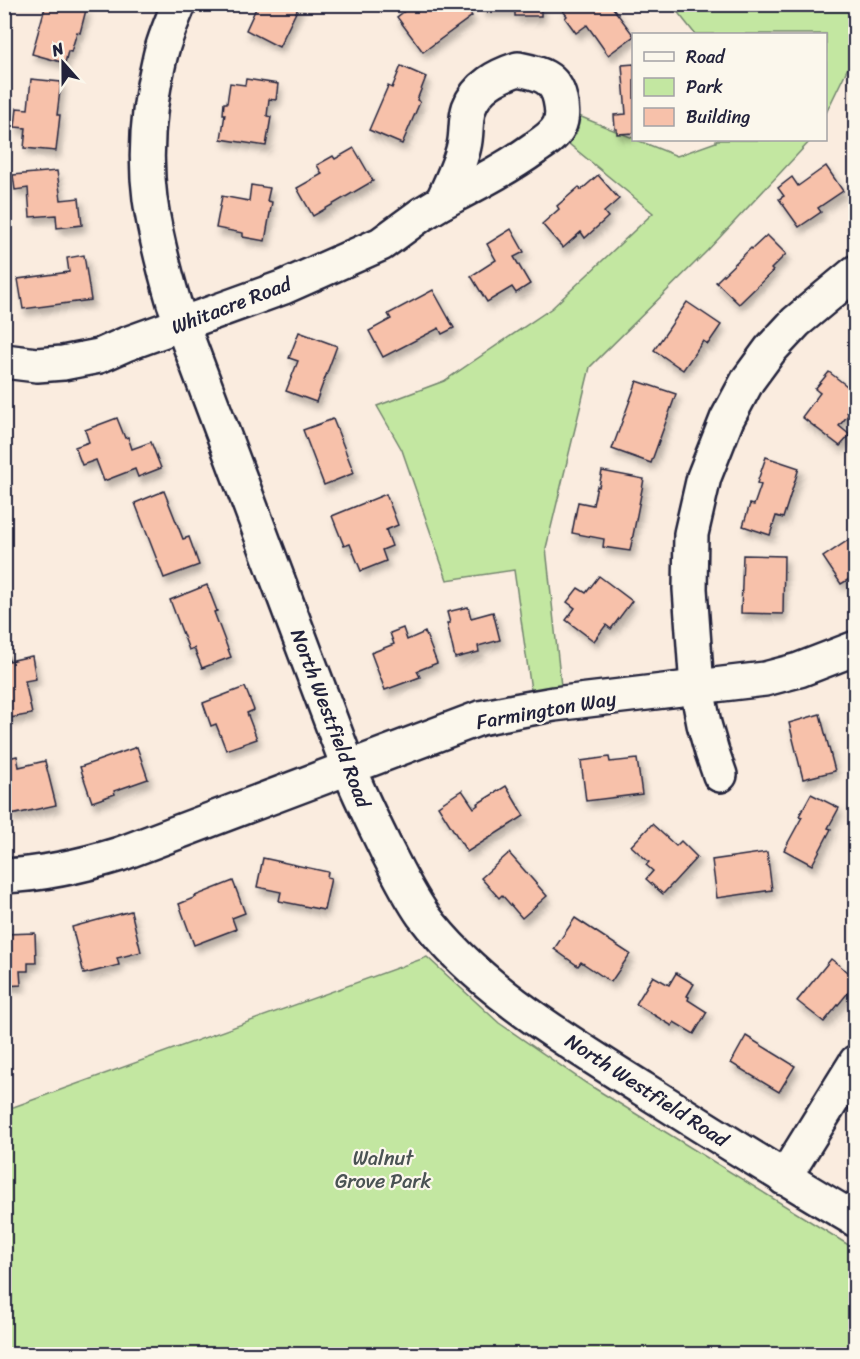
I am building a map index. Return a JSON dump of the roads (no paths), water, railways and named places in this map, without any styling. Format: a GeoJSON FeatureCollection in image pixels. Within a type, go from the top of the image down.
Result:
{"type":"FeatureCollection","features":[{"type":"Feature","properties":{"kind":"street","name":"North Westfield Road"},"geometry":{"type":"LineString","coordinates":[[179,4],[160,55],[152,101],[147,155],[150,198],[158,244],[174,303],[349,768],[361,798],[399,874],[422,914],[453,950],[515,1005],[784,1178],[855,1220]]}},
{"type":"Feature","properties":{"kind":"street","name":"Whitacre Road"},"geometry":{"type":"LineString","coordinates":[[4,361],[37,365],[99,356],[284,286],[381,244],[442,202]]}},
{"type":"Feature","properties":{"kind":"street"},"geometry":{"type":"LineString","coordinates":[[720,776],[704,724],[697,688],[690,589],[691,534],[704,477],[727,419],[748,381],[770,350],[795,322],[855,272]]}},
{"type":"Feature","properties":{"kind":"street","name":"Farmington Way"},"geometry":{"type":"LineString","coordinates":[[4,876],[55,872],[120,854],[480,718],[554,704],[765,679],[799,670],[855,648]]}},
{"type":"Feature","properties":{"kind":"street"},"geometry":{"type":"LineString","coordinates":[[784,1178],[855,1062]]}},
{"type":"Feature","properties":{"kind":"park label","name":"Walnut Grove Park"},"geometry":{"type":"Point","coordinates":[383,1170]}}]}
